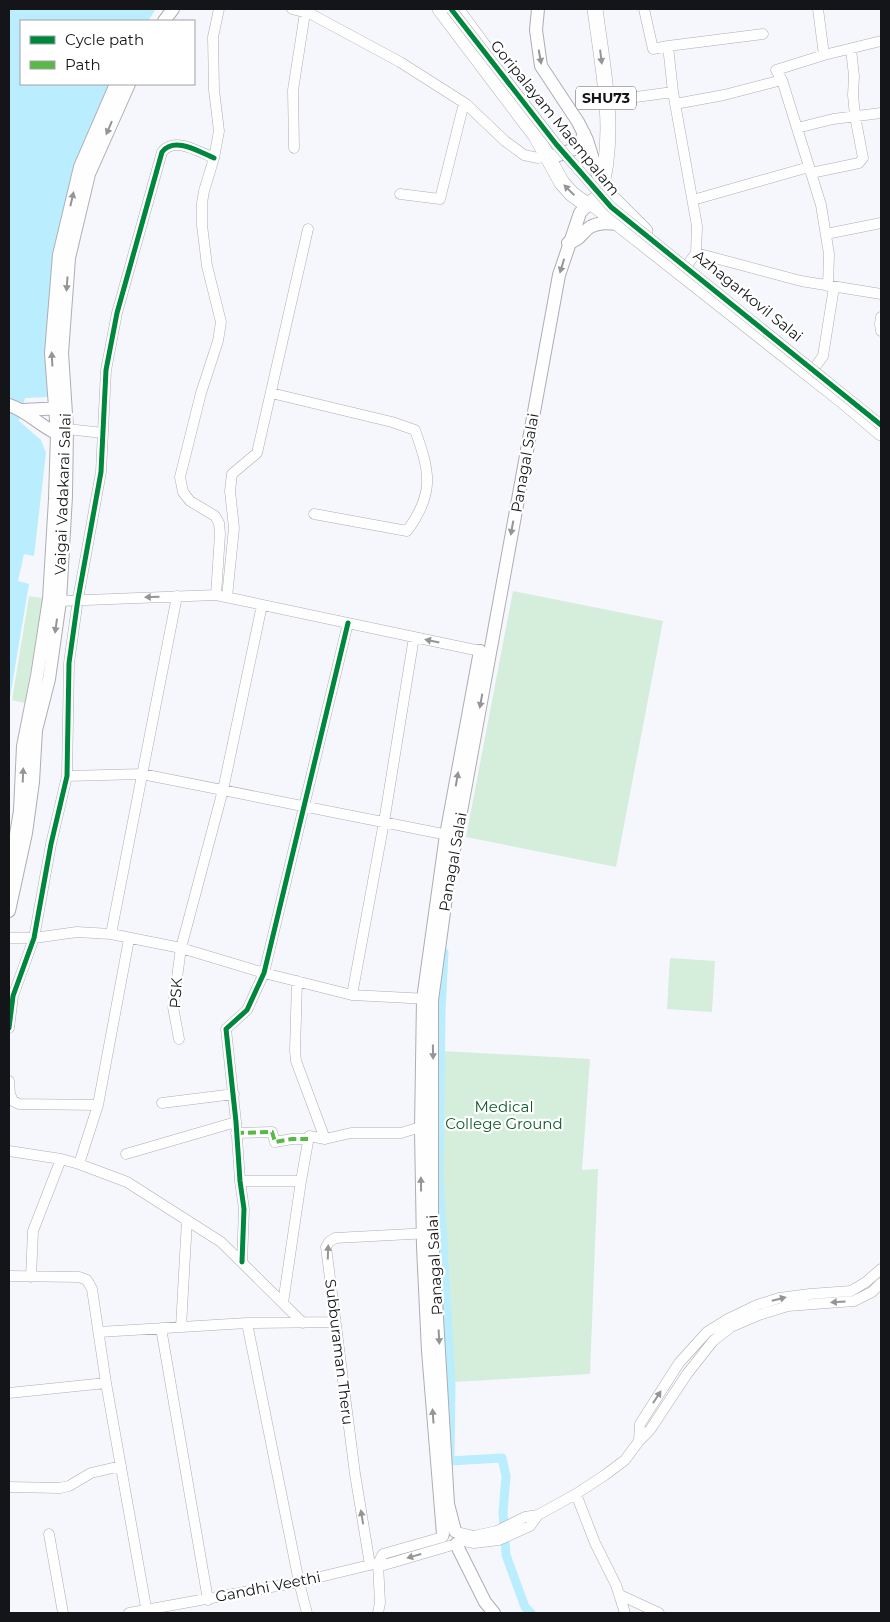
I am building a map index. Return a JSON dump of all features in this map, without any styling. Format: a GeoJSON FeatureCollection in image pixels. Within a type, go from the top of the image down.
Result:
{"type":"FeatureCollection","features":[{"type":"Feature","properties":{"kind":"highway","name":"Azhagarkovil Salai"},"geometry":{"type":"LineString","coordinates":[[440,9],[536,136],[562,183],[572,194],[618,224],[842,400],[881,433]]}},
{"type":"Feature","properties":{"kind":"highway","name":"SHU73"},"geometry":{"type":"LineString","coordinates":[[590,204],[598,198],[607,166],[608,133],[606,101],[596,9]]}},
{"type":"Feature","properties":{"kind":"highway","name":"Azhagarkovil Salai"},"geometry":{"type":"LineString","coordinates":[[602,188],[650,236],[692,259],[881,423]]}},
{"type":"Feature","properties":{"kind":"main road"},"geometry":{"type":"LineString","coordinates":[[155,20],[163,9]]}},
{"type":"Feature","properties":{"kind":"main road"},"geometry":{"type":"LineString","coordinates":[[165,20],[173,9]]}},
{"type":"Feature","properties":{"kind":"main road"},"geometry":{"type":"LineString","coordinates":[[538,9],[536,30],[541,66],[550,81],[565,99],[584,133],[602,188]]}},
{"type":"Feature","properties":{"kind":"main road","name":"Vaigai Vadakarai Salai"},"geometry":{"type":"LineString","coordinates":[[9,911],[26,833],[33,782],[36,730],[49,679],[54,600],[66,496],[64,433],[57,408],[51,353],[59,255],[80,167],[116,85]]}},
{"type":"Feature","properties":{"kind":"main road","name":"Vaigai Vadakarai Salai"},"geometry":{"type":"LineString","coordinates":[[57,408],[69,258],[89,174],[129,85]]}},
{"type":"Feature","properties":{"kind":"main road"},"geometry":{"type":"LineString","coordinates":[[547,156],[559,155],[579,147],[584,133]]}},
{"type":"Feature","properties":{"kind":"main road","name":"Panagal Salai"},"geometry":{"type":"LineString","coordinates":[[452,836],[559,275],[568,243],[580,213],[590,204]]}},
{"type":"Feature","properties":{"kind":"main road"},"geometry":{"type":"LineString","coordinates":[[568,243],[577,241],[590,227],[604,223],[618,224]]}},
{"type":"Feature","properties":{"kind":"main road"},"geometry":{"type":"LineString","coordinates":[[9,406],[22,410],[57,408]]}},
{"type":"Feature","properties":{"kind":"main road"},"geometry":{"type":"LineString","coordinates":[[22,410],[44,427],[64,433]]}},
{"type":"Feature","properties":{"kind":"main road","name":"Vaigai Vadakarai Salai"},"geometry":{"type":"LineString","coordinates":[[9,875],[20,811],[23,746],[54,600]]}},
{"type":"Feature","properties":{"kind":"main road","name":"Panagal Salai"},"geometry":{"type":"LineString","coordinates":[[480,651],[452,836],[448,883],[428,999],[428,1234],[452,1538],[485,1602],[494,1613]]}},
{"type":"Feature","properties":{"kind":"street"},"geometry":{"type":"LineString","coordinates":[[219,9],[213,37],[214,90],[219,131],[214,158],[204,191],[202,225],[207,266],[220,322],[218,342],[201,393],[180,477],[183,492],[190,501],[214,516],[219,523],[221,596]]}},
{"type":"Feature","properties":{"kind":"street"},"geometry":{"type":"LineString","coordinates":[[292,9],[311,14],[400,62],[464,103],[505,141],[524,155],[538,158],[547,156],[540,123],[530,106],[459,9]]}},
{"type":"Feature","properties":{"kind":"street","name":"Goripalayam Maempalam"},"geometry":{"type":"LineString","coordinates":[[451,9],[556,144],[611,207],[881,423]]}},
{"type":"Feature","properties":{"kind":"street"},"geometry":{"type":"LineString","coordinates":[[644,9],[654,49],[763,34]]}},
{"type":"Feature","properties":{"kind":"street"},"geometry":{"type":"LineString","coordinates":[[818,9],[824,55]]}},
{"type":"Feature","properties":{"kind":"street"},"geometry":{"type":"LineString","coordinates":[[294,148],[293,90],[305,13]]}},
{"type":"Feature","properties":{"kind":"street"},"geometry":{"type":"LineString","coordinates":[[815,367],[823,356],[831,286],[829,254],[821,205],[782,80],[776,70],[824,55],[881,41]]}},
{"type":"Feature","properties":{"kind":"street"},"geometry":{"type":"LineString","coordinates":[[668,46],[673,92],[697,226],[692,259],[801,282],[881,294]]}},
{"type":"Feature","properties":{"kind":"street"},"geometry":{"type":"LineString","coordinates":[[693,200],[810,170],[861,162],[863,154],[855,116],[854,76],[850,49]]}},
{"type":"Feature","properties":{"kind":"street"},"geometry":{"type":"LineString","coordinates":[[675,104],[724,96],[782,80]]}},
{"type":"Feature","properties":{"kind":"street"},"geometry":{"type":"LineString","coordinates":[[606,101],[673,92]]}},
{"type":"Feature","properties":{"kind":"street"},"geometry":{"type":"LineString","coordinates":[[400,194],[440,198],[464,103]]}},
{"type":"Feature","properties":{"kind":"street"},"geometry":{"type":"LineString","coordinates":[[797,128],[855,116],[881,113]]}},
{"type":"Feature","properties":{"kind":"street"},"geometry":{"type":"LineString","coordinates":[[9,1028],[13,996],[34,938],[51,844],[67,776],[69,663],[78,599],[101,472],[106,370],[117,313],[162,152],[167,146],[174,144],[182,145],[214,158]]}},
{"type":"Feature","properties":{"kind":"street"},"geometry":{"type":"LineString","coordinates":[[826,234],[881,223]]}},
{"type":"Feature","properties":{"kind":"street"},"geometry":{"type":"LineString","coordinates":[[221,596],[234,528],[230,491],[232,474],[257,453],[308,229]]}},
{"type":"Feature","properties":{"kind":"street"},"geometry":{"type":"LineString","coordinates":[[881,317],[881,331]]}},
{"type":"Feature","properties":{"kind":"street"},"geometry":{"type":"LineString","coordinates":[[271,393],[392,422],[415,430],[427,471],[428,485],[416,519],[407,531],[314,514]]}},
{"type":"Feature","properties":{"kind":"street"},"geometry":{"type":"LineString","coordinates":[[64,433],[103,433]]}},
{"type":"Feature","properties":{"kind":"street"},"geometry":{"type":"LineString","coordinates":[[111,934],[177,596]]}},
{"type":"Feature","properties":{"kind":"street"},"geometry":{"type":"LineString","coordinates":[[54,600],[221,596],[480,651]]}},
{"type":"Feature","properties":{"kind":"street","name":"PSK"},"geometry":{"type":"LineString","coordinates":[[179,1039],[173,1007],[181,948],[223,790],[262,605]]}},
{"type":"Feature","properties":{"kind":"street"},"geometry":{"type":"LineString","coordinates":[[242,1262],[244,1209],[226,1029],[244,1014],[264,972],[348,623]]}},
{"type":"Feature","properties":{"kind":"street"},"geometry":{"type":"LineString","coordinates":[[352,995],[384,822],[414,637]]}},
{"type":"Feature","properties":{"kind":"street"},"geometry":{"type":"LineString","coordinates":[[67,776],[142,774],[452,836]]}},
{"type":"Feature","properties":{"kind":"street"},"geometry":{"type":"LineString","coordinates":[[9,938],[34,938],[77,932],[111,934],[181,948],[352,995],[428,999]]}},
{"type":"Feature","properties":{"kind":"street"},"geometry":{"type":"LineString","coordinates":[[80,1164],[98,1105],[129,939]]}},
{"type":"Feature","properties":{"kind":"street"},"geometry":{"type":"LineString","coordinates":[[297,981],[296,1061],[325,1139]]}},
{"type":"Feature","properties":{"kind":"street"},"geometry":{"type":"LineString","coordinates":[[9,1081],[10,1094],[13,1101],[19,1104],[98,1105]]}},
{"type":"Feature","properties":{"kind":"street"},"geometry":{"type":"LineString","coordinates":[[162,1103],[234,1094]]}},
{"type":"Feature","properties":{"kind":"street"},"geometry":{"type":"LineString","coordinates":[[126,1154],[236,1122]]}},
{"type":"Feature","properties":{"kind":"street"},"geometry":{"type":"LineString","coordinates":[[283,1303],[309,1136],[325,1139],[351,1133],[401,1133],[427,1125]]}},
{"type":"Feature","properties":{"kind":"street"},"geometry":{"type":"LineString","coordinates":[[236,1133],[272,1132],[275,1142],[292,1139],[308,1140]]}},
{"type":"Feature","properties":{"kind":"street"},"geometry":{"type":"LineString","coordinates":[[9,1151],[61,1159],[80,1164],[127,1182],[221,1242],[303,1323]]}},
{"type":"Feature","properties":{"kind":"street"},"geometry":{"type":"LineString","coordinates":[[31,1277],[33,1231],[61,1159]]}},
{"type":"Feature","properties":{"kind":"street"},"geometry":{"type":"LineString","coordinates":[[240,1181],[301,1181]]}},
{"type":"Feature","properties":{"kind":"street"},"geometry":{"type":"LineString","coordinates":[[180,1327],[187,1220]]}},
{"type":"Feature","properties":{"kind":"street","name":"Subburaman Theru"},"geometry":{"type":"LineString","coordinates":[[378,1613],[380,1603],[374,1564],[355,1474],[326,1248],[329,1242],[341,1237],[428,1234]]}},
{"type":"Feature","properties":{"kind":"street"},"geometry":{"type":"LineString","coordinates":[[639,1441],[640,1424],[679,1363],[707,1332],[757,1305],[779,1298],[851,1291],[866,1282],[881,1269]]}},
{"type":"Feature","properties":{"kind":"street"},"geometry":{"type":"LineString","coordinates":[[9,1276],[79,1278],[86,1280],[92,1289],[106,1383],[146,1612]]}},
{"type":"Feature","properties":{"kind":"street"},"geometry":{"type":"LineString","coordinates":[[452,1538],[498,1535],[510,1530],[530,1526],[538,1515],[576,1494],[625,1460],[650,1430],[687,1374],[713,1341],[731,1327],[759,1315],[788,1306],[854,1301],[872,1292],[881,1283]]}},
{"type":"Feature","properties":{"kind":"street"},"geometry":{"type":"LineString","coordinates":[[99,1332],[247,1323],[334,1322]]}},
{"type":"Feature","properties":{"kind":"street"},"geometry":{"type":"LineString","coordinates":[[247,1323],[299,1582],[307,1613]]}},
{"type":"Feature","properties":{"kind":"street"},"geometry":{"type":"LineString","coordinates":[[161,1328],[208,1600]]}},
{"type":"Feature","properties":{"kind":"street"},"geometry":{"type":"LineString","coordinates":[[9,1393],[106,1383]]}},
{"type":"Feature","properties":{"kind":"street"},"geometry":{"type":"LineString","coordinates":[[9,1487],[69,1486],[91,1472],[121,1466]]}},
{"type":"Feature","properties":{"kind":"street"},"geometry":{"type":"LineString","coordinates":[[576,1494],[620,1595],[625,1613]]}},
{"type":"Feature","properties":{"kind":"street"},"geometry":{"type":"LineString","coordinates":[[49,1534],[63,1613]]}},
{"type":"Feature","properties":{"kind":"street","name":"Gandhi Veethi"},"geometry":{"type":"LineString","coordinates":[[129,1613],[146,1612],[299,1582],[374,1564],[384,1565],[452,1538]]}},
{"type":"Feature","properties":{"kind":"street"},"geometry":{"type":"LineString","coordinates":[[620,1595],[659,1613]]}},
{"type":"Feature","properties":{"kind":"green space"},"geometry":{"type":"Polygon","coordinates":[[[513,591],[663,621],[616,867],[466,837],[513,591]]]}},
{"type":"Feature","properties":{"kind":"green space"},"geometry":{"type":"Polygon","coordinates":[[[29,596],[43,598],[25,703],[12,700],[29,596]]]}},
{"type":"Feature","properties":{"kind":"green space"},"geometry":{"type":"Polygon","coordinates":[[[670,958],[715,961],[712,1012],[667,1009],[670,958]]]}},
{"type":"Feature","properties":{"kind":"green space","name":"Medical College Ground"},"geometry":{"type":"Polygon","coordinates":[[[442,1051],[590,1059],[582,1170],[598,1169],[590,1374],[454,1382],[443,1182],[442,1051]]]}},
{"type":"Feature","properties":{"kind":"water"},"geometry":{"type":"Polygon","coordinates":[[[9,9],[156,9],[149,20],[20,20],[20,85],[111,85],[74,169],[51,394],[47,397],[25,398],[19,421],[41,440],[46,453],[34,556],[24,554],[18,581],[29,584],[9,703],[9,9]]]}},
{"type":"Feature","properties":{"kind":"waterway"},"geometry":{"type":"LineString","coordinates":[[444,952],[441,1011],[439,1176],[451,1386],[450,1461],[502,1458],[506,1476],[503,1513],[506,1555],[525,1607],[531,1613]]}},
{"type":"Feature","properties":{"kind":"marked path"},"geometry":{"type":"LineString","coordinates":[[236,1133],[272,1132],[275,1142],[308,1139]]}},
{"type":"Feature","properties":{"kind":"cycle path"},"geometry":{"type":"LineString","coordinates":[[451,9],[556,144],[611,207],[881,425]]}},
{"type":"Feature","properties":{"kind":"cycle path"},"geometry":{"type":"LineString","coordinates":[[9,1028],[13,996],[34,938],[51,844],[67,776],[69,663],[78,599],[101,472],[106,370],[117,313],[162,152],[167,147],[180,145],[214,158]]}},
{"type":"Feature","properties":{"kind":"cycle path"},"geometry":{"type":"LineString","coordinates":[[242,1262],[244,1209],[226,1029],[247,1010],[264,973],[348,623]]}}]}
